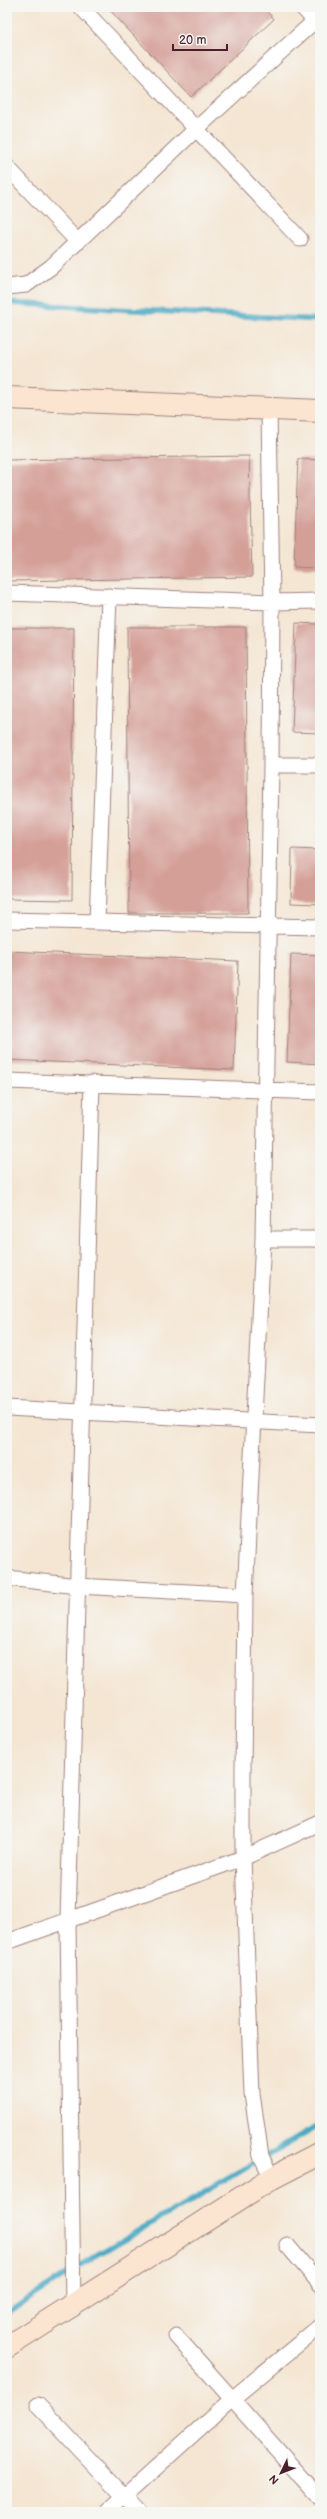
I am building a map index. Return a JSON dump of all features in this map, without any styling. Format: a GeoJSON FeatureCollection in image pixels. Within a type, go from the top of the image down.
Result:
{"type":"FeatureCollection","features":[{"type":"Feature","properties":{"kind":"street"},"geometry":{"type":"LineString","coordinates":[[81,7],[300,240]]}},
{"type":"Feature","properties":{"kind":"street"},"geometry":{"type":"LineString","coordinates":[[7,287],[21,286],[52,267],[195,130],[318,21],[302,7]]}},
{"type":"Feature","properties":{"kind":"street"},"geometry":{"type":"LineString","coordinates":[[7,167],[78,242]]}},
{"type":"Feature","properties":{"kind":"street"},"geometry":{"type":"LineString","coordinates":[[7,398],[320,411]]}},
{"type":"Feature","properties":{"kind":"street"},"geometry":{"type":"LineString","coordinates":[[269,409],[272,602],[272,765],[267,926],[263,1239],[245,1595],[243,1858],[252,2094],[261,2156],[272,2178]]}},
{"type":"Feature","properties":{"kind":"street"},"geometry":{"type":"LineString","coordinates":[[7,593],[272,602],[320,602]]}},
{"type":"Feature","properties":{"kind":"street"},"geometry":{"type":"LineString","coordinates":[[97,922],[109,596]]}},
{"type":"Feature","properties":{"kind":"street"},"geometry":{"type":"LineString","coordinates":[[272,765],[320,765]]}},
{"type":"Feature","properties":{"kind":"street"},"geometry":{"type":"LineString","coordinates":[[7,920],[320,926]]}},
{"type":"Feature","properties":{"kind":"street"},"geometry":{"type":"LineString","coordinates":[[7,1080],[320,1092]]}},
{"type":"Feature","properties":{"kind":"street"},"geometry":{"type":"LineString","coordinates":[[73,2307],[68,1920],[92,1083]]}},
{"type":"Feature","properties":{"kind":"street"},"geometry":{"type":"LineString","coordinates":[[263,1239],[320,1239]]}},
{"type":"Feature","properties":{"kind":"street"},"geometry":{"type":"LineString","coordinates":[[7,1408],[320,1425]]}},
{"type":"Feature","properties":{"kind":"street"},"geometry":{"type":"LineString","coordinates":[[7,1578],[78,1586],[245,1595]]}},
{"type":"Feature","properties":{"kind":"street"},"geometry":{"type":"LineString","coordinates":[[7,1942],[243,1858],[320,1823]]}},
{"type":"Feature","properties":{"kind":"street"},"geometry":{"type":"LineString","coordinates":[[7,2348],[272,2178],[320,2153]]}},
{"type":"Feature","properties":{"kind":"street"},"geometry":{"type":"LineString","coordinates":[[287,2246],[320,2284]]}},
{"type":"Feature","properties":{"kind":"street"},"geometry":{"type":"LineString","coordinates":[[107,2512],[232,2399],[320,2326]]}},
{"type":"Feature","properties":{"kind":"street"},"geometry":{"type":"LineString","coordinates":[[176,2336],[320,2498]]}},
{"type":"Feature","properties":{"kind":"street"},"geometry":{"type":"LineString","coordinates":[[38,2405],[139,2512]]}},
{"type":"Feature","properties":{"kind":"building"},"geometry":{"type":"Polygon","coordinates":[[[107,7],[263,7],[274,19],[191,97],[107,7]]]}},
{"type":"Feature","properties":{"kind":"building"},"geometry":{"type":"Polygon","coordinates":[[[249,456],[252,577],[7,581],[7,460],[249,456]]]}},
{"type":"Feature","properties":{"kind":"building"},"geometry":{"type":"Polygon","coordinates":[[[298,459],[320,460],[320,568],[294,567],[298,459]]]}},
{"type":"Feature","properties":{"kind":"building"},"geometry":{"type":"Polygon","coordinates":[[[296,623],[320,624],[320,733],[292,732],[296,623]]]}},
{"type":"Feature","properties":{"kind":"building"},"geometry":{"type":"Polygon","coordinates":[[[127,627],[246,627],[248,913],[129,913],[127,627]]]}},
{"type":"Feature","properties":{"kind":"building"},"geometry":{"type":"Polygon","coordinates":[[[7,628],[74,628],[72,900],[7,899],[7,628]]]}},
{"type":"Feature","properties":{"kind":"building"},"geometry":{"type":"Polygon","coordinates":[[[292,849],[320,850],[320,904],[291,903],[292,849]]]}},
{"type":"Feature","properties":{"kind":"building"},"geometry":{"type":"Polygon","coordinates":[[[7,951],[238,961],[234,1070],[7,1060],[7,951]]]}},
{"type":"Feature","properties":{"kind":"building"},"geometry":{"type":"Polygon","coordinates":[[[291,954],[320,955],[320,1064],[287,1062],[291,954]]]}},
{"type":"Feature","properties":{"kind":"waterway"},"geometry":{"type":"LineString","coordinates":[[7,303],[320,320]]}},
{"type":"Feature","properties":{"kind":"waterway"},"geometry":{"type":"LineString","coordinates":[[7,2313],[95,2256],[320,2125]]}}]}
